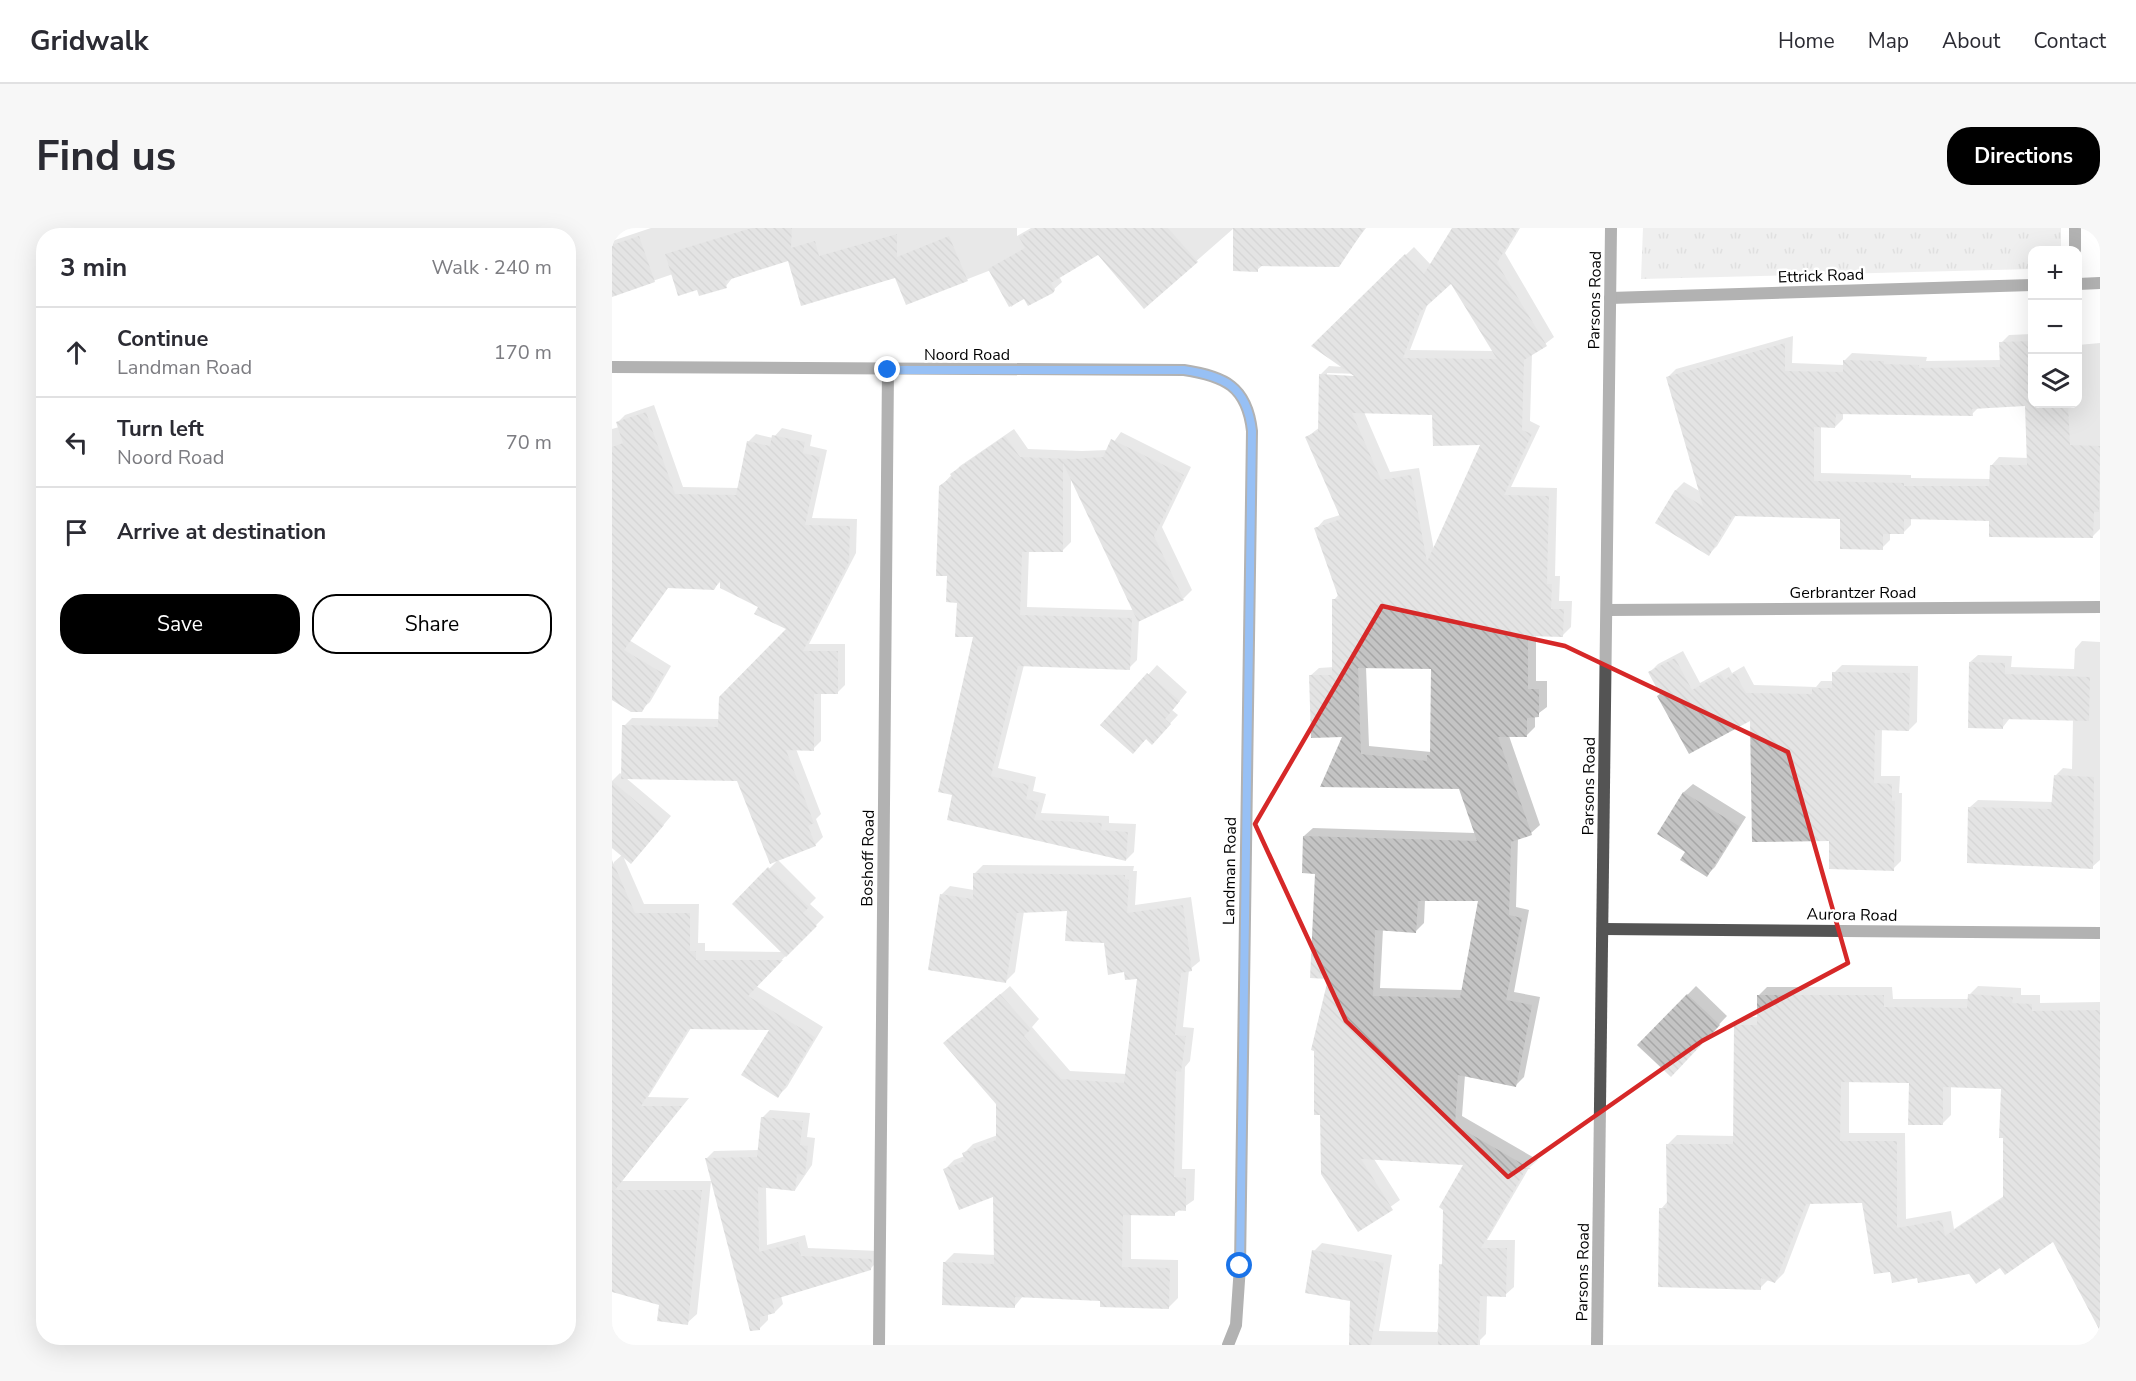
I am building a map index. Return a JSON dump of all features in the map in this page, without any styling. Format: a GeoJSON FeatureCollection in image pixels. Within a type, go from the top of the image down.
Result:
{"type":"FeatureCollection","features":[{"type":"Feature","properties":{"kind":"street","name":"Parsons Road"},"geometry":{"type":"LineString","coordinates":[[1597,1345],[1611,228]]}},
{"type":"Feature","properties":{"kind":"street"},"geometry":{"type":"LineString","coordinates":[[2075,246],[2076,228]]}},
{"type":"Feature","properties":{"kind":"street"},"geometry":{"type":"LineString","coordinates":[[2082,284],[2100,283]]}},
{"type":"Feature","properties":{"kind":"street","name":"Ettrick Road"},"geometry":{"type":"LineString","coordinates":[[1610,298],[2028,285]]}},
{"type":"Feature","properties":{"kind":"street","name":"Noord Road"},"geometry":{"type":"LineString","coordinates":[[612,368],[1184,370],[1211,374],[1225,381],[1243,396]]}},
{"type":"Feature","properties":{"kind":"street","name":"Boshoff Road"},"geometry":{"type":"LineString","coordinates":[[879,1345],[888,370]]}},
{"type":"Feature","properties":{"kind":"street","name":"Landman Road"},"geometry":{"type":"LineString","coordinates":[[1228,1345],[1236,1325],[1240,1266],[1252,431],[1250,410],[1243,396]]}},
{"type":"Feature","properties":{"kind":"street","name":"Gerbrantzer Road"},"geometry":{"type":"LineString","coordinates":[[1607,610],[2100,608]]}},
{"type":"Feature","properties":{"kind":"street","name":"Aurora Road"},"geometry":{"type":"LineString","coordinates":[[1604,929],[2100,933]]}},
{"type":"Feature","properties":{"kind":"highlighted area"},"geometry":{"type":"Polygon","coordinates":[[[1382,606],[1565,646],[1788,752],[1848,963],[1702,1041],[1508,1177],[1346,1021],[1255,824],[1382,606]]]}},
{"type":"Feature","properties":{"kind":"green space"},"geometry":{"type":"Polygon","coordinates":[[[1643,228],[2061,228],[2061,246],[2028,246],[2028,269],[1641,279],[1643,228]]]}},
{"type":"Feature","properties":{"kind":"building"},"geometry":{"type":"Polygon","coordinates":[[[752,228],[792,228],[791,248],[815,241],[819,256],[897,234],[897,257],[949,236],[968,281],[906,305],[895,278],[801,306],[788,261],[725,281],[727,288],[699,296],[697,290],[678,296],[665,254],[752,228]]]}},
{"type":"Feature","properties":{"kind":"building"},"geometry":{"type":"Polygon","coordinates":[[[1035,228],[1168,228],[1198,262],[1144,309],[1098,255],[1051,283],[1055,290],[1053,293],[1028,306],[1024,299],[1009,307],[988,269],[1025,248],[1019,237],[1035,228]]]}},
{"type":"Feature","properties":{"kind":"building"},"geometry":{"type":"Polygon","coordinates":[[[1233,228],[1365,228],[1339,267],[1258,266],[1258,272],[1233,271],[1233,228]]]}},
{"type":"Feature","properties":{"kind":"building"},"geometry":{"type":"Polygon","coordinates":[[[1452,228],[1518,228],[1497,263],[1547,346],[1524,360],[1522,430],[1532,434],[1504,495],[1549,496],[1547,584],[1552,584],[1551,609],[1564,609],[1563,637],[1528,636],[1528,689],[1539,689],[1539,717],[1527,718],[1527,737],[1498,737],[1532,835],[1511,842],[1509,915],[1522,918],[1506,1000],[1532,1005],[1516,1087],[1458,1075],[1455,1125],[1531,1169],[1526,1169],[1481,1248],[1507,1248],[1506,1297],[1480,1296],[1478,1345],[1438,1345],[1439,1264],[1442,1265],[1443,1210],[1439,1207],[1463,1165],[1361,1159],[1393,1210],[1358,1232],[1321,1174],[1320,1115],[1314,1115],[1314,1051],[1311,1050],[1328,979],[1310,978],[1315,874],[1302,873],[1303,836],[1477,841],[1459,789],[1320,787],[1342,737],[1311,738],[1309,675],[1332,675],[1332,599],[1339,599],[1314,528],[1341,519],[1305,437],[1318,431],[1319,374],[1354,376],[1311,346],[1405,254],[1424,274],[1452,228]],[[1451,284],[1420,312],[1403,358],[1497,359],[1451,284]],[[1352,413],[1381,480],[1411,475],[1427,562],[1480,445],[1433,446],[1432,415],[1352,413]],[[1358,668],[1361,754],[1427,761],[1427,755],[1430,755],[1431,669],[1358,668]],[[1418,901],[1416,933],[1375,930],[1373,996],[1460,998],[1478,901],[1418,901]]]}},
{"type":"Feature","properties":{"kind":"building"},"geometry":{"type":"Polygon","coordinates":[[[639,236],[655,282],[612,297],[612,245],[639,236]]]}},
{"type":"Feature","properties":{"kind":"building"},"geometry":{"type":"Polygon","coordinates":[[[2028,341],[2028,408],[2068,408],[2070,445],[2100,446],[2099,512],[2094,512],[2093,538],[1989,537],[1989,521],[1904,519],[1904,534],[1883,534],[1883,550],[1840,549],[1840,519],[1733,516],[1709,556],[1655,523],[1675,490],[1703,506],[1666,377],[1785,343],[1785,371],[1843,372],[1843,360],[1884,361],[1884,364],[1919,365],[1919,368],[2000,367],[1999,342],[2028,341]],[[2025,406],[1972,409],[1973,416],[1836,414],[1835,428],[1814,427],[1814,481],[1904,483],[1904,486],[1989,486],[1990,465],[2027,465],[2025,406]]]}},
{"type":"Feature","properties":{"kind":"building"},"geometry":{"type":"Polygon","coordinates":[[[646,412],[675,494],[736,495],[747,441],[770,446],[772,435],[805,442],[803,453],[820,457],[805,525],[850,526],[849,562],[803,651],[838,651],[838,694],[814,694],[814,751],[786,750],[814,823],[808,826],[816,846],[770,864],[737,781],[621,779],[622,725],[718,727],[719,697],[786,629],[754,614],[758,607],[720,588],[720,580],[714,590],[668,588],[624,650],[664,674],[642,712],[631,712],[612,700],[612,447],[623,443],[616,422],[646,412]]]}},
{"type":"Feature","properties":{"kind":"building"},"geometry":{"type":"Polygon","coordinates":[[[1005,436],[1020,457],[1073,459],[1103,457],[1111,439],[1184,475],[1154,536],[1184,600],[1138,622],[1063,463],[1063,552],[1022,552],[1020,615],[1132,618],[1130,670],[1018,666],[991,776],[1029,785],[1026,799],[1039,802],[1034,820],[1102,823],[1101,830],[1128,832],[1126,861],[947,820],[952,795],[938,792],[973,637],[955,637],[957,603],[946,602],[947,576],[936,576],[939,486],[952,477],[950,474],[1005,436]]]}},
{"type":"Feature","properties":{"kind":"building"},"geometry":{"type":"Polygon","coordinates":[[[1675,658],[1692,690],[1721,674],[1724,680],[1735,673],[1746,693],[1812,694],[1812,688],[1832,688],[1832,672],[1910,673],[1909,731],[1875,730],[1874,783],[1892,784],[1892,801],[1895,801],[1894,871],[1829,869],[1829,841],[1752,842],[1750,721],[1689,754],[1657,696],[1660,694],[1648,672],[1675,658]]]}},
{"type":"Feature","properties":{"kind":"building"},"geometry":{"type":"Polygon","coordinates":[[[1969,662],[2005,663],[2005,674],[2090,677],[2089,721],[2003,719],[2003,729],[1968,728],[1969,662]]]}},
{"type":"Feature","properties":{"kind":"building"},"geometry":{"type":"Polygon","coordinates":[[[1147,673],[1180,701],[1165,719],[1171,724],[1152,745],[1146,739],[1133,754],[1100,725],[1147,673]]]}},
{"type":"Feature","properties":{"kind":"building"},"geometry":{"type":"Polygon","coordinates":[[[2054,775],[2094,777],[2093,869],[1967,863],[1968,807],[2051,809],[2054,775]]]}},
{"type":"Feature","properties":{"kind":"building"},"geometry":{"type":"Polygon","coordinates":[[[612,781],[664,825],[631,864],[612,848],[612,781]]]}},
{"type":"Feature","properties":{"kind":"building"},"geometry":{"type":"Polygon","coordinates":[[[1683,792],[1739,826],[1707,877],[1680,860],[1685,852],[1657,834],[1683,792]]]}},
{"type":"Feature","properties":{"kind":"building"},"geometry":{"type":"Polygon","coordinates":[[[612,860],[635,913],[690,913],[690,951],[696,951],[696,960],[783,960],[748,996],[815,1037],[778,1098],[741,1075],[769,1030],[688,1029],[641,1106],[682,1106],[615,1190],[702,1190],[688,1325],[657,1321],[659,1305],[612,1292],[612,860]]]}},
{"type":"Feature","properties":{"kind":"building"},"geometry":{"type":"Polygon","coordinates":[[[768,867],[809,907],[803,913],[817,926],[786,957],[732,904],[768,867]]]}},
{"type":"Feature","properties":{"kind":"building"},"geometry":{"type":"Polygon","coordinates":[[[973,873],[1125,875],[1125,879],[1129,880],[1127,913],[1183,905],[1192,971],[1181,973],[1175,1035],[1186,1036],[1181,1072],[1176,1071],[1174,1177],[1186,1178],[1186,1211],[1175,1210],[1175,1216],[1123,1215],[1122,1267],[1170,1268],[1169,1309],[1100,1307],[1100,1301],[1015,1297],[1015,1308],[942,1305],[943,1262],[994,1264],[993,1197],[959,1210],[943,1169],[965,1161],[962,1153],[996,1140],[996,1104],[943,1043],[1000,994],[1031,1029],[1024,1036],[1061,1079],[1124,1083],[1137,979],[1125,980],[1124,972],[1108,975],[1104,943],[1065,941],[1067,911],[1017,913],[1006,983],[928,970],[940,894],[973,899],[973,873]]]}},
{"type":"Feature","properties":{"kind":"building"},"geometry":{"type":"Polygon","coordinates":[[[1687,994],[1720,1025],[1671,1077],[1637,1045],[1687,994]]]}},
{"type":"Feature","properties":{"kind":"building"},"geometry":{"type":"Polygon","coordinates":[[[1968,994],[2013,997],[2012,1003],[2032,1004],[2032,1011],[2100,1010],[2100,1331],[2053,1242],[2005,1275],[2000,1268],[1976,1284],[1969,1274],[1918,1283],[1917,1278],[1892,1283],[1890,1272],[1874,1274],[1862,1203],[1806,1204],[1775,1283],[1761,1278],[1761,1290],[1658,1287],[1659,1208],[1667,1208],[1666,1144],[1733,1144],[1734,1025],[1757,1025],[1757,995],[1884,995],[1884,1007],[1967,1008],[1968,994]],[[1841,1082],[1840,1141],[1897,1141],[1897,1228],[1942,1220],[1945,1236],[2003,1198],[2003,1138],[1999,1138],[2001,1089],[1943,1087],[1943,1125],[1908,1125],[1909,1083],[1841,1082]]]}},
{"type":"Feature","properties":{"kind":"building"},"geometry":{"type":"Polygon","coordinates":[[[761,1117],[803,1121],[800,1145],[808,1146],[805,1175],[797,1174],[795,1191],[758,1187],[759,1252],[798,1242],[801,1256],[872,1259],[871,1270],[772,1300],[775,1313],[760,1317],[760,1330],[750,1331],[705,1158],[757,1157],[761,1117]]]}},
{"type":"Feature","properties":{"kind":"building"},"geometry":{"type":"Polygon","coordinates":[[[1312,1250],[1384,1263],[1371,1345],[1349,1345],[1350,1301],[1305,1293],[1312,1250]]]}},
{"type":"Feature","properties":{"kind":"route"},"geometry":{"type":"LineString","coordinates":[[888,370],[1184,370],[1211,374],[1225,381],[1243,396],[1250,410],[1252,431],[1240,1266]]}}]}
